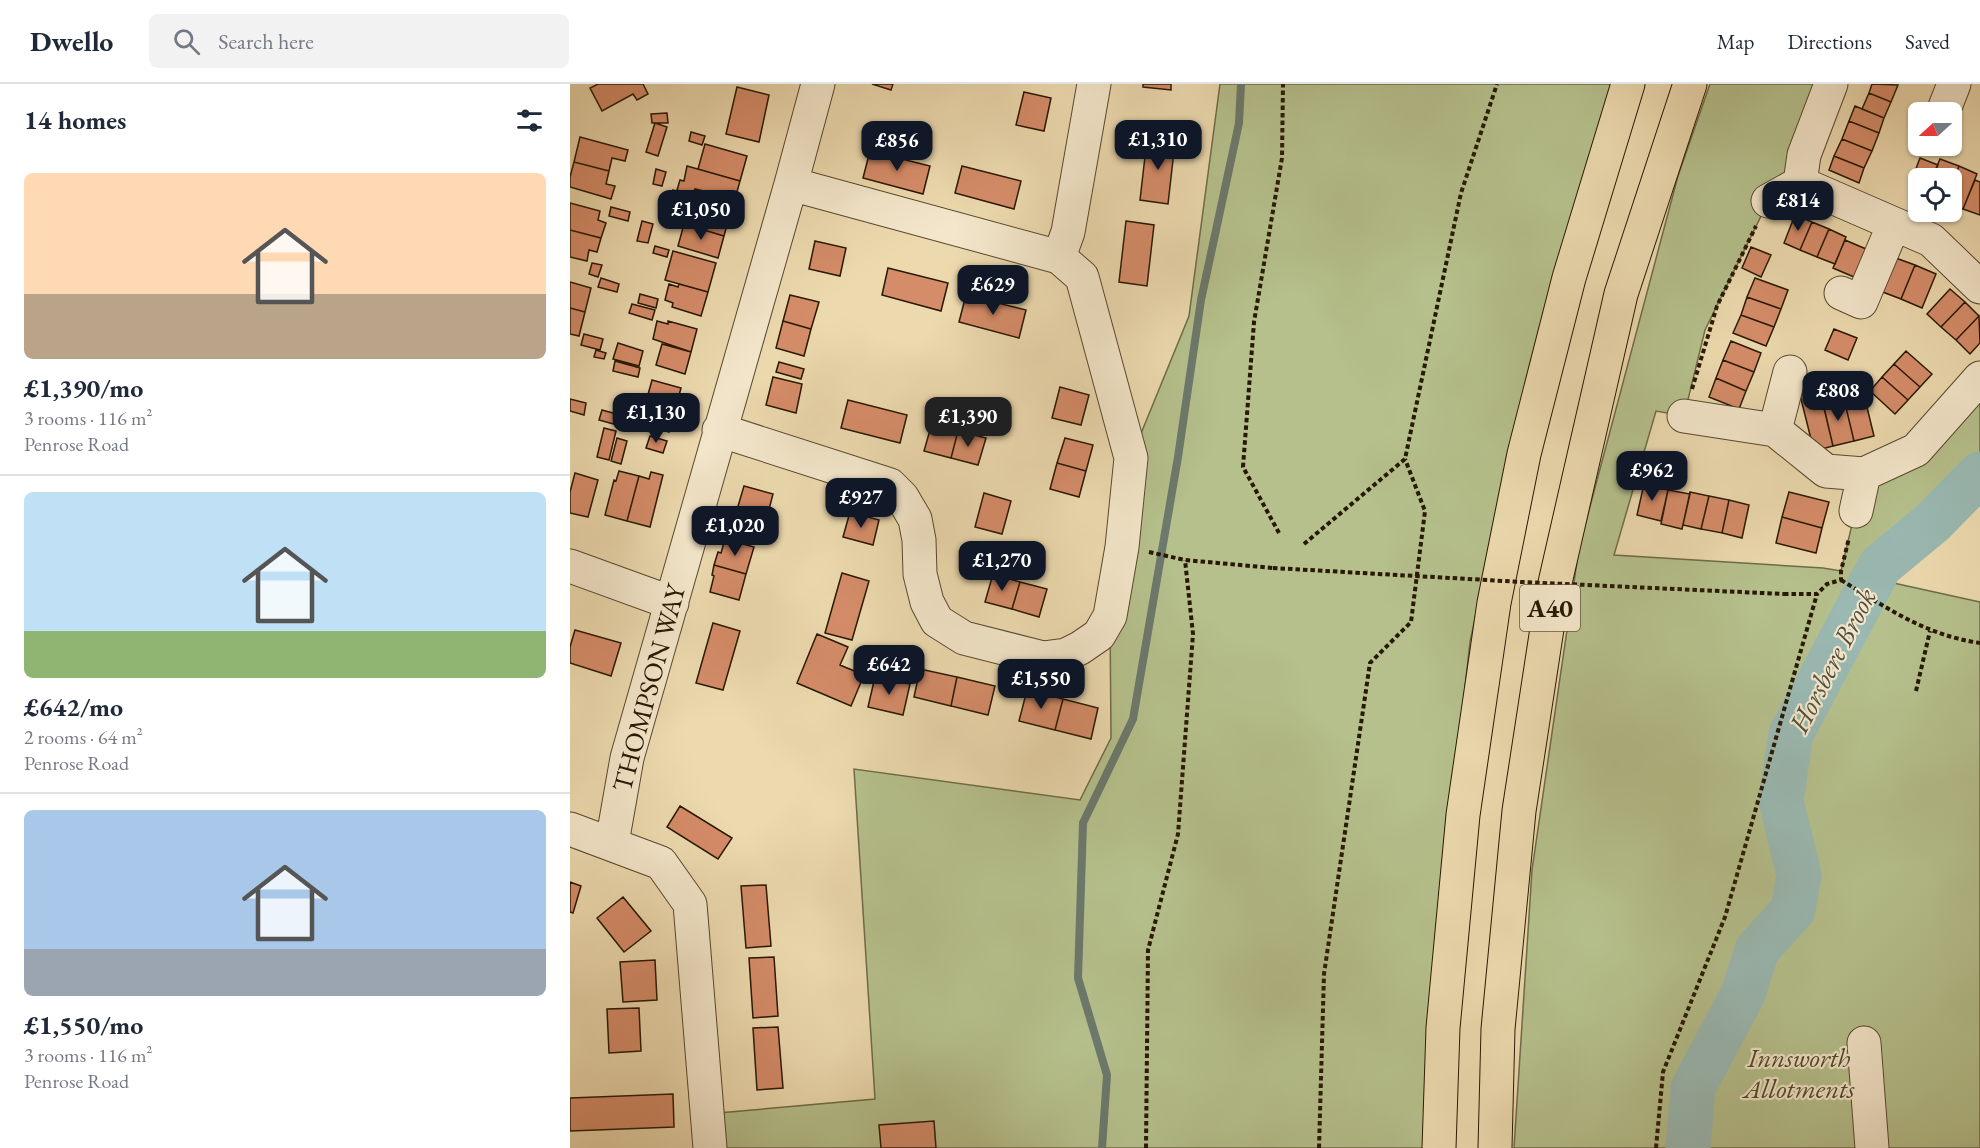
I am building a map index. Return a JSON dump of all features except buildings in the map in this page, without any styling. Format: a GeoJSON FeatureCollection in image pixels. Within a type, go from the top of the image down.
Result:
{"type":"FeatureCollection","features":[{"type":"Feature","properties":{"kind":"highway","name":"A40"},"geometry":{"type":"LineString","coordinates":[[1439,1148],[1443,1028],[1462,827],[1494,603],[1524,454],[1555,333],[1576,255],[1629,84]]}},
{"type":"Feature","properties":{"kind":"highway","name":"A40"},"geometry":{"type":"LineString","coordinates":[[1495,1148],[1498,1029],[1519,811],[1552,596],[1621,294],[1690,84]]}},
{"type":"Feature","properties":{"kind":"street","name":"THOMPSON WAY"},"geometry":{"type":"LineString","coordinates":[[612,843],[627,758],[818,84]]}},
{"type":"Feature","properties":{"kind":"street"},"geometry":{"type":"LineString","coordinates":[[1059,257],[1068,232],[1094,84]]}},
{"type":"Feature","properties":{"kind":"street"},"geometry":{"type":"LineString","coordinates":[[1800,183],[1804,155],[1831,84]]}},
{"type":"Feature","properties":{"kind":"street"},"geometry":{"type":"LineString","coordinates":[[1768,201],[1800,183]]}},
{"type":"Feature","properties":{"kind":"street"},"geometry":{"type":"LineString","coordinates":[[1800,183],[1931,240],[1980,287]]}},
{"type":"Feature","properties":{"kind":"street"},"geometry":{"type":"LineString","coordinates":[[719,430],[890,485],[902,497],[915,519],[920,540],[920,574],[927,602],[938,621],[964,638],[1043,658],[1066,655],[1099,635],[1110,616],[1122,547],[1131,458],[1082,277],[1059,257],[791,184]]}},
{"type":"Feature","properties":{"kind":"street"},"geometry":{"type":"LineString","coordinates":[[1841,294],[1861,302],[1894,224]]}},
{"type":"Feature","properties":{"kind":"street"},"geometry":{"type":"LineString","coordinates":[[1775,430],[1790,372]]}},
{"type":"Feature","properties":{"kind":"street"},"geometry":{"type":"LineString","coordinates":[[1684,416],[1775,430],[1826,471],[1864,474],[1916,450],[1980,378]]}},
{"type":"Feature","properties":{"kind":"street"},"geometry":{"type":"LineString","coordinates":[[1856,511],[1864,474]]}},
{"type":"Feature","properties":{"kind":"street"},"geometry":{"type":"LineString","coordinates":[[570,566],[672,603]]}},
{"type":"Feature","properties":{"kind":"street"},"geometry":{"type":"LineString","coordinates":[[570,829],[661,863],[690,904],[710,1148]]}},
{"type":"Feature","properties":{"kind":"street"},"geometry":{"type":"LineString","coordinates":[[1864,1043],[1872,1148]]}},
{"type":"Feature","properties":{"kind":"path"},"geometry":{"type":"LineString","coordinates":[[1279,533],[1243,467],[1254,322],[1282,158],[1283,84]]}},
{"type":"Feature","properties":{"kind":"path"},"geometry":{"type":"LineString","coordinates":[[1319,1148],[1324,974],[1370,663],[1411,622],[1425,511],[1405,459],[1461,193],[1497,84]]}},
{"type":"Feature","properties":{"kind":"path"},"geometry":{"type":"LineString","coordinates":[[1684,416],[1717,306],[1768,201]]}},
{"type":"Feature","properties":{"kind":"path"},"geometry":{"type":"LineString","coordinates":[[1304,544],[1405,459]]}},
{"type":"Feature","properties":{"kind":"path"},"geometry":{"type":"LineString","coordinates":[[1841,580],[1841,571],[1856,511]]}},
{"type":"Feature","properties":{"kind":"path"},"geometry":{"type":"LineString","coordinates":[[1122,547],[1185,560],[1274,568],[1817,594]]}},
{"type":"Feature","properties":{"kind":"path"},"geometry":{"type":"LineString","coordinates":[[1146,1148],[1148,950],[1178,834],[1193,634],[1185,560]]}},
{"type":"Feature","properties":{"kind":"path"},"geometry":{"type":"LineString","coordinates":[[1656,1148],[1663,1072],[1725,917],[1817,594],[1827,584],[1841,580],[1930,631],[1956,640],[1980,643]]}},
{"type":"Feature","properties":{"kind":"path"},"geometry":{"type":"LineString","coordinates":[[1916,691],[1930,631]]}},
{"type":"Feature","properties":{"kind":"green space"},"geometry":{"type":"Polygon","coordinates":[[[1220,84],[1618,84],[1517,419],[1470,642],[1431,992],[1427,1148],[710,1148],[707,1114],[875,1099],[854,769],[1080,800],[1111,738],[1110,616],[1131,458],[1189,316],[1220,84]]]}},
{"type":"Feature","properties":{"kind":"green space","name":"Innsworth Allotments"},"geometry":{"type":"Polygon","coordinates":[[[1710,84],[1831,84],[1804,155],[1768,202],[1705,330],[1684,416],[1656,411],[1614,555],[1841,571],[1864,474],[1980,378],[1980,489],[1889,582],[1980,602],[1980,1148],[1514,1148],[1532,870],[1579,548],[1678,176],[1710,84]]]}},
{"type":"Feature","properties":{"kind":"waterway"},"geometry":{"type":"LineString","coordinates":[[1102,1148],[1107,1075],[1078,978],[1083,823],[1133,719],[1178,457],[1201,300],[1239,123],[1241,84]]}},
{"type":"Feature","properties":{"kind":"waterway","name":"Horsbere Brook"},"geometry":{"type":"LineString","coordinates":[[1688,1148],[1693,1088],[1743,994],[1757,950],[1793,910],[1799,875],[1781,801],[1791,734],[1880,566],[1933,522],[1980,474]]}}]}
